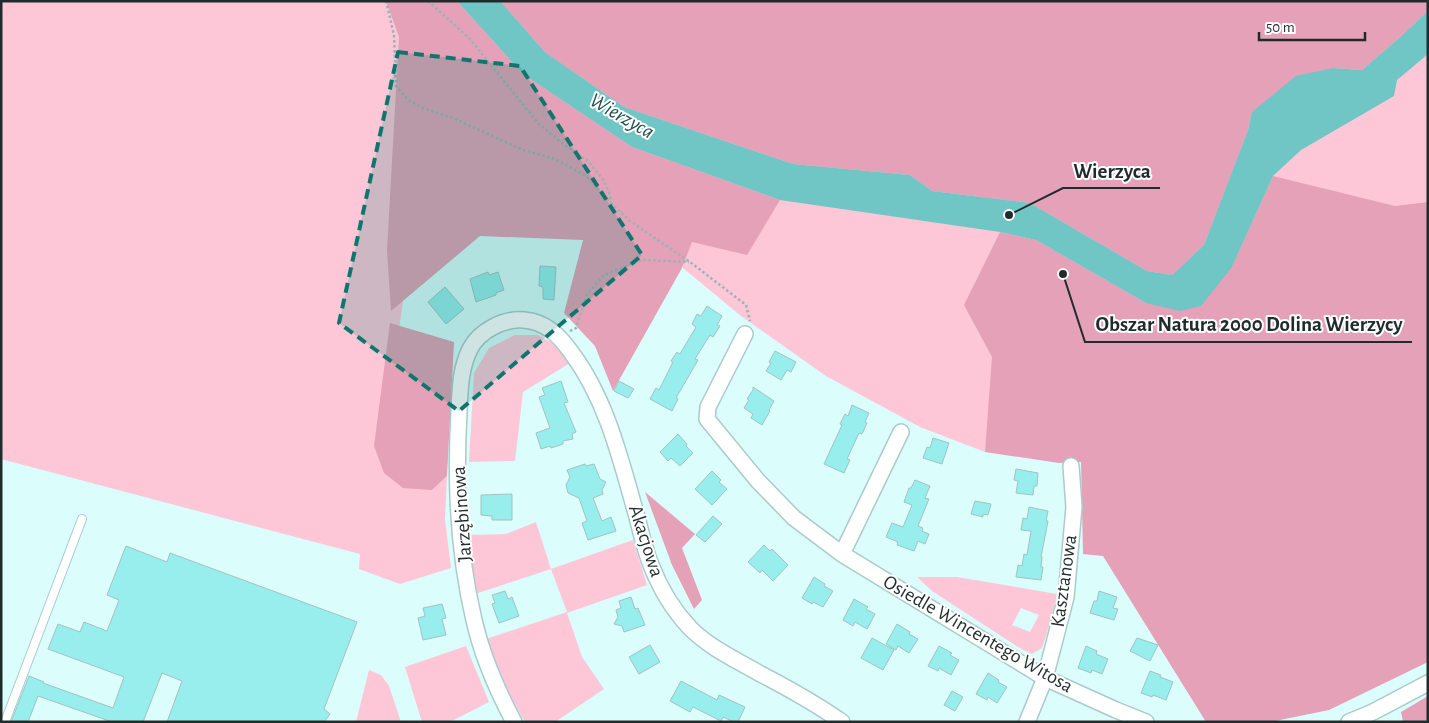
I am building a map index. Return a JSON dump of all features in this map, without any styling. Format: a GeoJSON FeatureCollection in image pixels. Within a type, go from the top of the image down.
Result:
{"type":"FeatureCollection","features":[{"type":"Feature","properties":{"kind":"street","name":"Akacjowa"},"geometry":{"type":"LineString","coordinates":[[509,320],[523,320],[549,328],[559,336],[581,366],[601,405],[613,437],[651,566],[672,606],[691,629],[706,642],[728,656],[817,705],[842,722]]}},
{"type":"Feature","properties":{"kind":"street","name":"Jarzębinowa"},"geometry":{"type":"LineString","coordinates":[[509,320],[496,325],[480,336],[470,349],[463,368],[458,429],[458,488],[461,540],[474,622],[491,674],[514,722]]}},
{"type":"Feature","properties":{"kind":"street","name":"Osiedle Wincentego Witosa"},"geometry":{"type":"LineString","coordinates":[[745,334],[708,407],[707,419],[758,481],[794,518],[842,554],[1044,678],[1146,722]]}},
{"type":"Feature","properties":{"kind":"street"},"geometry":{"type":"LineString","coordinates":[[842,554],[901,432]]}},
{"type":"Feature","properties":{"kind":"street","name":"Kasztanowa"},"geometry":{"type":"LineString","coordinates":[[1028,722],[1044,678],[1066,597],[1074,507],[1071,466]]}},
{"type":"Feature","properties":{"kind":"street"},"geometry":{"type":"LineString","coordinates":[[1349,722],[1373,712],[1428,683]]}},
{"type":"Feature","properties":{"kind":"lane"},"geometry":{"type":"LineString","coordinates":[[5,722],[82,519]]}},
{"type":"Feature","properties":{"kind":"path"},"geometry":{"type":"LineString","coordinates":[[386,1],[394,35],[396,86],[408,100],[523,150],[555,159],[586,176],[630,221],[690,262],[746,305],[750,320],[745,334]]}},
{"type":"Feature","properties":{"kind":"path"},"geometry":{"type":"LineString","coordinates":[[428,1],[469,38],[538,123],[563,144],[588,161],[604,181],[611,203]]}},
{"type":"Feature","properties":{"kind":"path"},"geometry":{"type":"LineString","coordinates":[[559,336],[576,328],[587,294],[604,276],[642,260],[690,262]]}},
{"type":"Feature","properties":{"kind":"highlighted area"},"geometry":{"type":"Polygon","coordinates":[[[398,52],[520,66],[642,255],[459,411],[339,323],[398,52]]]}},
{"type":"Feature","properties":{"kind":"shaded area"},"geometry":{"type":"Polygon","coordinates":[[[1,1],[1428,1],[1428,335],[987,436],[985,452],[920,427],[826,376],[741,316],[683,268],[683,265],[516,203],[404,294],[380,463],[432,490],[447,476],[445,519],[451,568],[400,584],[359,569],[360,554],[1,459],[1,1]]]}},
{"type":"Feature","properties":{"kind":"shaded area"},"geometry":{"type":"Polygon","coordinates":[[[386,1],[457,1],[523,74],[632,147],[780,200],[747,255],[692,242],[682,268],[613,391],[595,346],[564,313],[583,240],[480,236],[391,311],[387,250],[399,37],[386,1]]]}},
{"type":"Feature","properties":{"kind":"shaded area"},"geometry":{"type":"Polygon","coordinates":[[[500,1],[1428,1],[1428,11],[1362,70],[1333,68],[1252,112],[1248,130],[1204,245],[1172,275],[1147,271],[1030,203],[932,191],[910,175],[793,164],[624,107],[545,52],[500,1]]]}},
{"type":"Feature","properties":{"kind":"shaded area"},"geometry":{"type":"Polygon","coordinates":[[[1273,176],[1395,206],[1428,202],[1428,662],[1329,710],[1270,722],[1206,722],[1103,556],[1083,554],[1081,462],[1059,463],[985,452],[992,357],[964,305],[1000,232],[1036,240],[1146,303],[1232,267],[1273,176]]]}},
{"type":"Feature","properties":{"kind":"shaded area"},"geometry":{"type":"Polygon","coordinates":[[[390,323],[454,342],[447,476],[432,490],[403,488],[384,473],[374,446],[390,323]]]}},
{"type":"Feature","properties":{"kind":"shaded area"},"geometry":{"type":"Polygon","coordinates":[[[515,335],[538,335],[558,346],[570,363],[523,392],[515,461],[469,462],[474,373],[489,348],[515,335]]]}},
{"type":"Feature","properties":{"kind":"shaded area"},"geometry":{"type":"Polygon","coordinates":[[[645,492],[695,534],[682,548],[702,600],[694,609],[672,565],[645,492]]]}},
{"type":"Feature","properties":{"kind":"shaded area"},"geometry":{"type":"Polygon","coordinates":[[[536,522],[551,569],[475,594],[468,535],[506,534],[536,522]]]}},
{"type":"Feature","properties":{"kind":"shaded area"},"geometry":{"type":"Polygon","coordinates":[[[633,540],[647,585],[567,613],[582,657],[604,689],[555,722],[525,722],[508,692],[486,639],[567,612],[551,569],[633,540]]]}},
{"type":"Feature","properties":{"kind":"shaded area"},"geometry":{"type":"Polygon","coordinates":[[[917,577],[957,577],[1057,594],[1042,648],[1032,654],[1018,647],[932,591],[917,577]],[[1021,608],[1012,625],[1030,632],[1039,615],[1021,608]]]}},
{"type":"Feature","properties":{"kind":"shaded area"},"geometry":{"type":"Polygon","coordinates":[[[466,646],[489,702],[450,722],[422,722],[405,667],[466,646]]]}},
{"type":"Feature","properties":{"kind":"shaded area"},"geometry":{"type":"Polygon","coordinates":[[[369,670],[381,675],[389,686],[401,722],[356,722],[369,670]]]}},
{"type":"Feature","properties":{"kind":"shaded area"},"geometry":{"type":"Polygon","coordinates":[[[1428,696],[1428,722],[1403,722],[1401,712],[1428,696]]]}},
{"type":"Feature","properties":{"kind":"water"},"geometry":{"type":"Polygon","coordinates":[[[457,1],[500,1],[545,52],[624,107],[793,164],[910,175],[932,191],[1030,203],[1147,271],[1172,275],[1204,245],[1248,130],[1252,112],[1296,76],[1333,68],[1362,70],[1428,11],[1428,54],[1397,80],[1394,96],[1301,150],[1273,176],[1232,267],[1201,306],[1180,311],[1146,303],[1036,240],[1000,232],[780,200],[632,147],[523,74],[457,1]]]}},
{"type":"Feature","properties":{"kind":"building"},"geometry":{"type":"Polygon","coordinates":[[[540,266],[556,267],[554,300],[543,299],[543,287],[539,286],[540,266]]]}},
{"type":"Feature","properties":{"kind":"building"},"geometry":{"type":"Polygon","coordinates":[[[488,272],[489,275],[498,272],[504,290],[476,302],[470,279],[488,272]]]}},
{"type":"Feature","properties":{"kind":"building"},"geometry":{"type":"Polygon","coordinates":[[[445,287],[464,309],[446,324],[428,302],[445,287]]]}},
{"type":"Feature","properties":{"kind":"building"},"geometry":{"type":"Polygon","coordinates":[[[707,306],[722,316],[717,325],[720,326],[713,337],[710,335],[695,359],[698,360],[676,398],[678,399],[672,411],[650,399],[656,388],[659,390],[673,362],[671,361],[677,352],[680,354],[696,327],[692,324],[697,314],[701,316],[707,306]]]}},
{"type":"Feature","properties":{"kind":"building"},"geometry":{"type":"Polygon","coordinates":[[[775,351],[796,362],[791,372],[787,370],[781,380],[766,371],[775,351]]]}},
{"type":"Feature","properties":{"kind":"building"},"geometry":{"type":"Polygon","coordinates":[[[561,381],[568,402],[564,403],[576,432],[572,434],[573,439],[563,441],[563,444],[541,449],[536,433],[550,428],[539,397],[545,395],[542,388],[561,381]]]}},
{"type":"Feature","properties":{"kind":"building"},"geometry":{"type":"Polygon","coordinates":[[[619,381],[634,389],[628,398],[614,391],[619,381]]]}},
{"type":"Feature","properties":{"kind":"building"},"geometry":{"type":"Polygon","coordinates":[[[753,387],[774,401],[762,425],[751,418],[753,414],[744,408],[753,387]]]}},
{"type":"Feature","properties":{"kind":"building"},"geometry":{"type":"Polygon","coordinates":[[[852,405],[869,413],[862,434],[859,433],[847,459],[850,460],[844,473],[824,464],[842,425],[840,424],[845,414],[848,416],[852,405]]]}},
{"type":"Feature","properties":{"kind":"building"},"geometry":{"type":"Polygon","coordinates":[[[678,434],[693,453],[680,466],[671,458],[668,461],[660,452],[678,434]]]}},
{"type":"Feature","properties":{"kind":"building"},"geometry":{"type":"Polygon","coordinates":[[[933,438],[949,443],[942,464],[923,458],[927,447],[930,448],[933,438]]]}},
{"type":"Feature","properties":{"kind":"building"},"geometry":{"type":"Polygon","coordinates":[[[585,464],[586,466],[594,464],[600,479],[606,482],[602,490],[603,494],[593,498],[602,521],[611,517],[616,531],[588,540],[582,523],[587,521],[579,498],[568,493],[566,485],[570,477],[567,470],[585,464]]]}},
{"type":"Feature","properties":{"kind":"building"},"geometry":{"type":"Polygon","coordinates":[[[1016,469],[1038,473],[1037,486],[1034,486],[1033,495],[1016,493],[1018,481],[1014,480],[1016,469]]]}},
{"type":"Feature","properties":{"kind":"building"},"geometry":{"type":"Polygon","coordinates":[[[712,471],[721,480],[719,482],[727,489],[712,505],[695,489],[712,471]]]}},
{"type":"Feature","properties":{"kind":"building"},"geometry":{"type":"Polygon","coordinates":[[[915,480],[930,486],[925,498],[929,499],[918,526],[923,528],[922,531],[929,534],[925,544],[918,541],[914,551],[897,545],[898,542],[886,537],[892,523],[903,527],[912,505],[904,502],[909,488],[911,488],[915,480]]]}},
{"type":"Feature","properties":{"kind":"building"},"geometry":{"type":"Polygon","coordinates":[[[512,494],[512,520],[492,520],[492,516],[481,515],[481,495],[512,494]]]}},
{"type":"Feature","properties":{"kind":"building"},"geometry":{"type":"Polygon","coordinates":[[[975,501],[991,504],[988,515],[983,514],[983,517],[971,514],[975,501]]]}},
{"type":"Feature","properties":{"kind":"building"},"geometry":{"type":"Polygon","coordinates":[[[1029,507],[1048,511],[1046,521],[1048,521],[1041,557],[1041,567],[1043,567],[1041,580],[1016,577],[1018,565],[1022,566],[1024,554],[1027,555],[1031,531],[1021,530],[1023,518],[1027,519],[1029,507]]]}},
{"type":"Feature","properties":{"kind":"building"},"geometry":{"type":"Polygon","coordinates":[[[713,516],[722,524],[705,542],[696,535],[713,516]]]}},
{"type":"Feature","properties":{"kind":"building"},"geometry":{"type":"Polygon","coordinates":[[[764,545],[770,551],[772,549],[788,565],[773,581],[762,570],[760,573],[748,562],[764,545]]]}},
{"type":"Feature","properties":{"kind":"building"},"geometry":{"type":"Polygon","coordinates":[[[126,546],[167,562],[170,553],[357,622],[324,709],[330,714],[324,722],[167,722],[182,681],[162,673],[143,722],[112,722],[38,696],[28,722],[11,722],[29,676],[43,683],[113,708],[124,677],[48,649],[58,624],[80,632],[84,622],[107,631],[119,600],[107,595],[126,546]]]}},
{"type":"Feature","properties":{"kind":"building"},"geometry":{"type":"Polygon","coordinates":[[[814,577],[833,591],[823,607],[813,602],[812,604],[802,598],[814,577]]]}},
{"type":"Feature","properties":{"kind":"building"},"geometry":{"type":"Polygon","coordinates":[[[505,591],[508,599],[512,597],[519,616],[499,623],[492,604],[495,603],[492,595],[505,591]]]}},
{"type":"Feature","properties":{"kind":"building"},"geometry":{"type":"Polygon","coordinates":[[[1099,591],[1117,597],[1113,608],[1118,609],[1114,620],[1090,613],[1094,601],[1097,601],[1099,591]]]}},
{"type":"Feature","properties":{"kind":"building"},"geometry":{"type":"Polygon","coordinates":[[[631,597],[635,609],[638,608],[645,625],[624,632],[622,626],[614,624],[618,617],[616,610],[621,608],[619,601],[631,597]]]}},
{"type":"Feature","properties":{"kind":"building"},"geometry":{"type":"Polygon","coordinates":[[[854,599],[868,607],[866,609],[875,614],[867,629],[855,622],[853,626],[843,620],[854,599]]]}},
{"type":"Feature","properties":{"kind":"building"},"geometry":{"type":"Polygon","coordinates":[[[442,604],[446,618],[442,619],[446,635],[423,640],[418,618],[425,616],[423,608],[442,604]]]}},
{"type":"Feature","properties":{"kind":"building"},"geometry":{"type":"Polygon","coordinates":[[[897,624],[918,639],[909,653],[898,646],[896,650],[886,644],[897,624]]]}},
{"type":"Feature","properties":{"kind":"building"},"geometry":{"type":"Polygon","coordinates":[[[872,638],[894,650],[883,670],[861,658],[872,638]]]}},
{"type":"Feature","properties":{"kind":"building"},"geometry":{"type":"Polygon","coordinates":[[[1137,638],[1158,645],[1150,661],[1130,651],[1137,638]]]}},
{"type":"Feature","properties":{"kind":"building"},"geometry":{"type":"Polygon","coordinates":[[[650,645],[660,662],[639,674],[629,657],[650,645]]]}},
{"type":"Feature","properties":{"kind":"building"},"geometry":{"type":"Polygon","coordinates":[[[939,646],[952,653],[950,655],[959,660],[951,675],[939,668],[938,671],[928,666],[939,646]]]}},
{"type":"Feature","properties":{"kind":"building"},"geometry":{"type":"Polygon","coordinates":[[[1086,646],[1097,651],[1096,654],[1108,659],[1102,674],[1092,670],[1091,673],[1078,668],[1086,646]]]}},
{"type":"Feature","properties":{"kind":"building"},"geometry":{"type":"Polygon","coordinates":[[[1150,671],[1173,682],[1166,700],[1141,693],[1150,671]]]}},
{"type":"Feature","properties":{"kind":"building"},"geometry":{"type":"Polygon","coordinates":[[[988,673],[1007,687],[997,703],[988,697],[987,700],[976,694],[988,673]]]}},
{"type":"Feature","properties":{"kind":"building"},"geometry":{"type":"Polygon","coordinates":[[[681,681],[717,700],[719,695],[745,707],[738,722],[723,717],[721,721],[693,707],[690,712],[670,701],[681,681]]]}},
{"type":"Feature","properties":{"kind":"building"},"geometry":{"type":"Polygon","coordinates":[[[952,691],[963,697],[955,711],[944,705],[952,691]]]}},
{"type":"Feature","properties":{"kind":"place","name":"Wierzyca"},"geometry":{"type":"Point","coordinates":[1009,215]}},
{"type":"Feature","properties":{"kind":"place","name":"Obszar Natura 2000 Dolina Wierzycy"},"geometry":{"type":"Point","coordinates":[1063,274]}}]}
